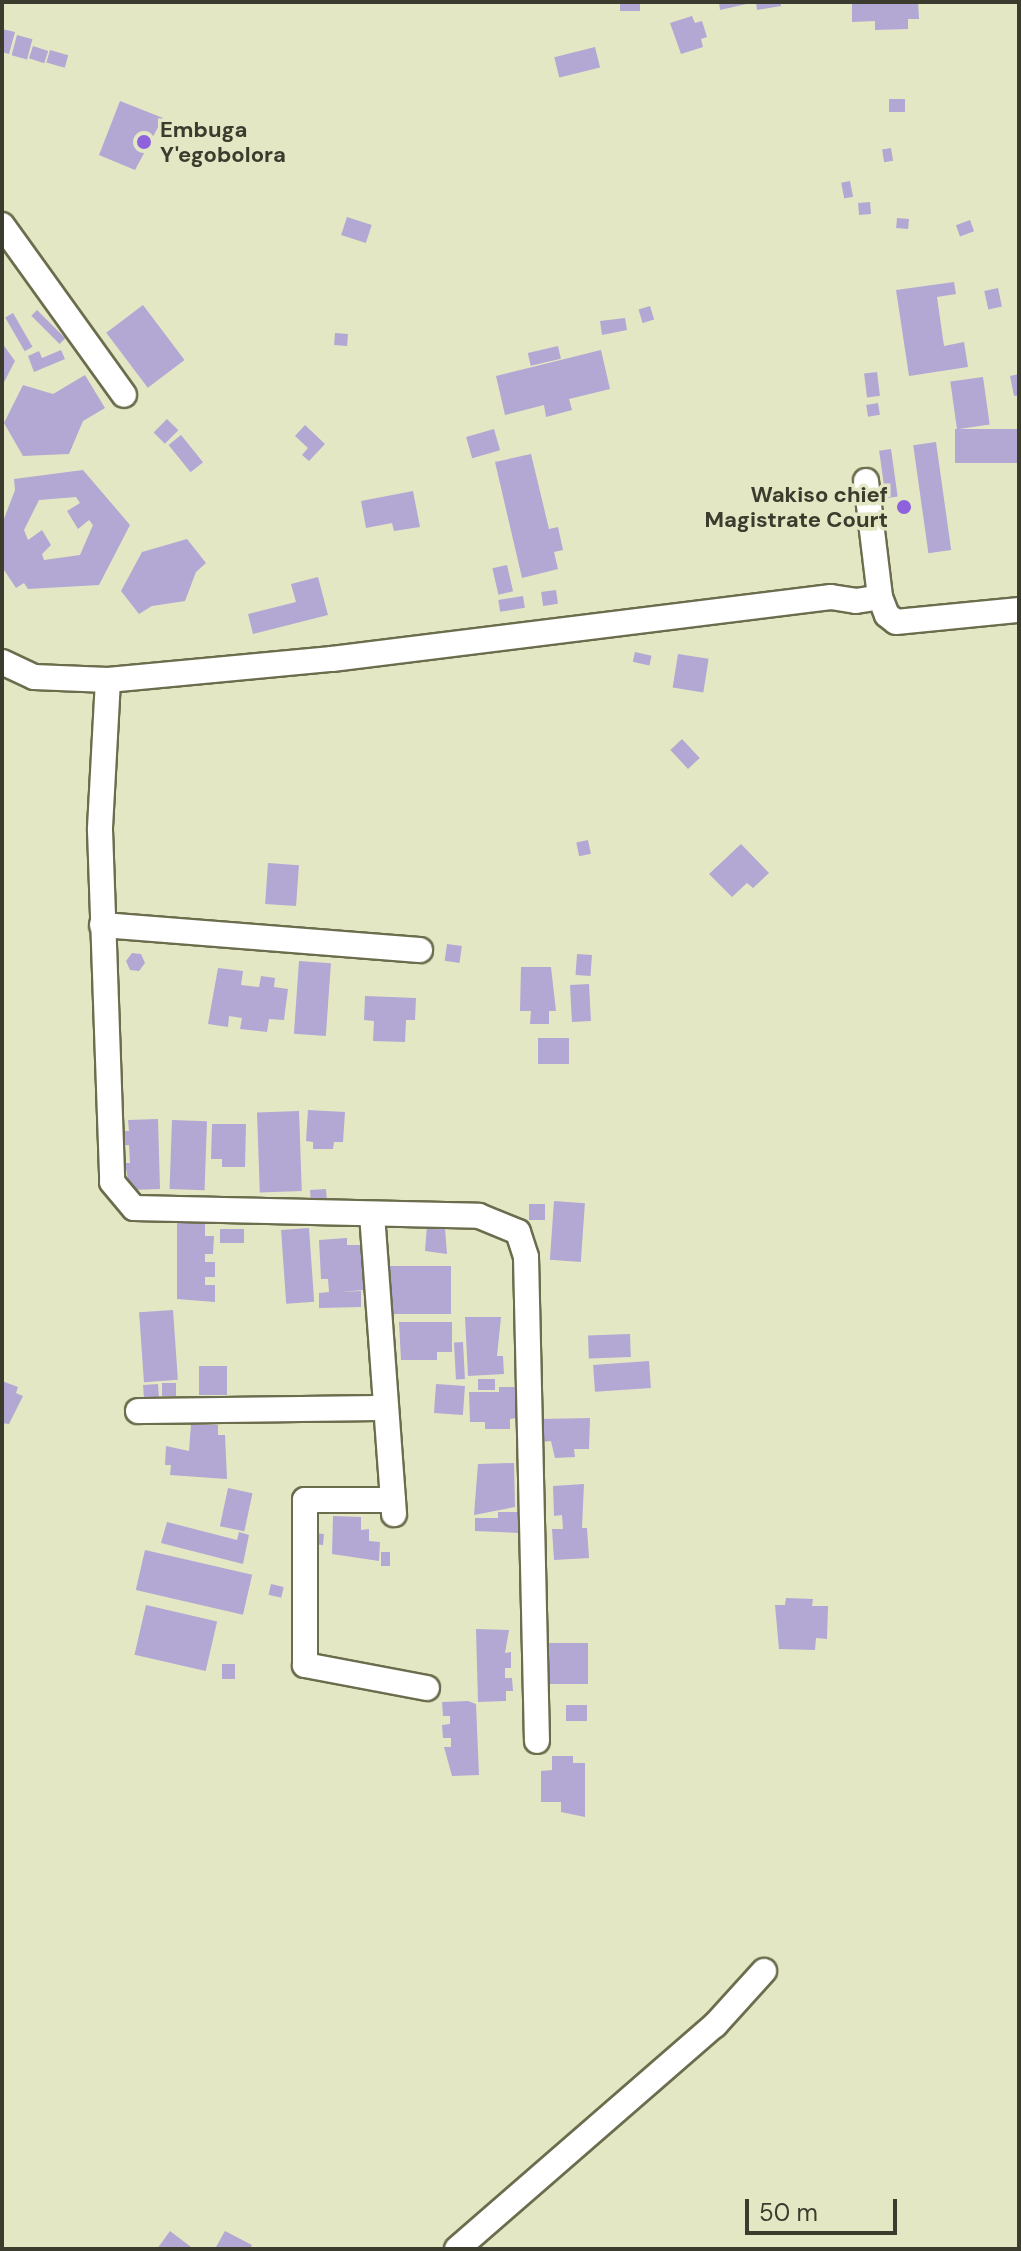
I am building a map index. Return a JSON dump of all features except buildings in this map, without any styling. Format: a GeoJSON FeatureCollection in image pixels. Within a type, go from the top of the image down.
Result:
{"type":"FeatureCollection","features":[{"type":"Feature","properties":{"kind":"street"},"geometry":{"type":"LineString","coordinates":[[2,225],[124,395]]}},
{"type":"Feature","properties":{"kind":"street"},"geometry":{"type":"LineString","coordinates":[[866,481],[880,597],[887,615],[896,622],[1019,610]]}},
{"type":"Feature","properties":{"kind":"street"},"geometry":{"type":"LineString","coordinates":[[2,662],[34,677],[108,680],[332,659],[698,610],[880,597]]}},
{"type":"Feature","properties":{"kind":"street"},"geometry":{"type":"LineString","coordinates":[[108,680],[100,830],[102,925],[108,1164],[121,1198],[134,1208],[479,1216],[518,1232],[526,1257],[537,1741]]}},
{"type":"Feature","properties":{"kind":"street"},"geometry":{"type":"LineString","coordinates":[[102,925],[420,950]]}},
{"type":"Feature","properties":{"kind":"street"},"geometry":{"type":"LineString","coordinates":[[372,1214],[393,1508],[305,1500],[305,1665],[427,1688]]}},
{"type":"Feature","properties":{"kind":"street"},"geometry":{"type":"LineString","coordinates":[[138,1411],[386,1408]]}},
{"type":"Feature","properties":{"kind":"street"},"geometry":{"type":"LineString","coordinates":[[457,2249],[715,2025],[764,1971]]}},
{"type":"Feature","properties":{"kind":"place","name":"Embuga Y'egobolora"},"geometry":{"type":"Point","coordinates":[144,142]}},
{"type":"Feature","properties":{"kind":"place","name":"Wakiso chief Magistrate Court"},"geometry":{"type":"Point","coordinates":[904,507]}}]}
